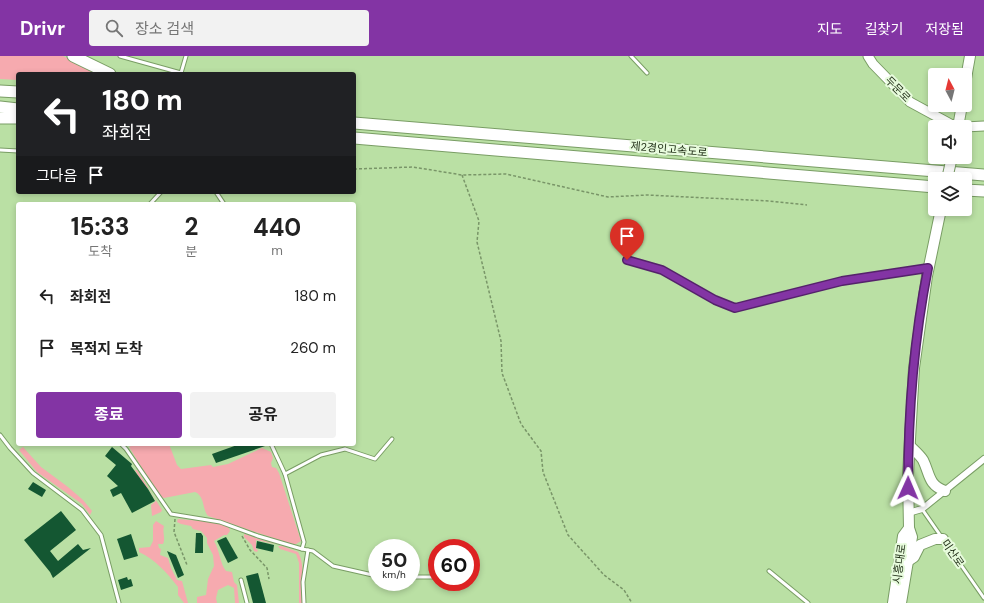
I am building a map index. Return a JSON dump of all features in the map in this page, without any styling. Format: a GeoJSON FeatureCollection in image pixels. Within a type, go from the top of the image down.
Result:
{"type":"FeatureCollection","features":[{"type":"Feature","properties":{"kind":"highway"},"geometry":{"type":"LineString","coordinates":[[73,56],[106,72]]}},
{"type":"Feature","properties":{"kind":"highway"},"geometry":{"type":"LineString","coordinates":[[0,91],[16,92]]}},
{"type":"Feature","properties":{"kind":"highway"},"geometry":{"type":"LineString","coordinates":[[0,108],[16,109]]}},
{"type":"Feature","properties":{"kind":"highway"},"geometry":{"type":"LineString","coordinates":[[0,118],[16,118]]}},
{"type":"Feature","properties":{"kind":"highway","name":"제2경인고속도로"},"geometry":{"type":"LineString","coordinates":[[357,123],[984,175]]}},
{"type":"Feature","properties":{"kind":"highway","name":"제2경인고속도로"},"geometry":{"type":"LineString","coordinates":[[356,138],[928,186]]}},
{"type":"Feature","properties":{"kind":"highway"},"geometry":{"type":"LineString","coordinates":[[972,190],[984,191]]}},
{"type":"Feature","properties":{"kind":"main road"},"geometry":{"type":"LineString","coordinates":[[968,68],[970,56]]}},
{"type":"Feature","properties":{"kind":"main road","name":"시흥대로"},"geometry":{"type":"LineString","coordinates":[[901,603],[912,537],[909,528],[908,513],[914,368],[928,268],[939,216]]}},
{"type":"Feature","properties":{"kind":"main road"},"geometry":{"type":"LineString","coordinates":[[910,446],[922,459],[931,482],[935,486],[945,491]]}},
{"type":"Feature","properties":{"kind":"main road","name":"시흥대로"},"geometry":{"type":"LineString","coordinates":[[893,603],[903,536],[909,528]]}},
{"type":"Feature","properties":{"kind":"main road"},"geometry":{"type":"LineString","coordinates":[[908,561],[914,557],[920,545],[935,539],[943,539]]}},
{"type":"Feature","properties":{"kind":"street","name":"두문로"},"geometry":{"type":"LineString","coordinates":[[868,56],[873,64],[910,102],[944,120]]}},
{"type":"Feature","properties":{"kind":"street"},"geometry":{"type":"LineString","coordinates":[[972,127],[984,126]]}},
{"type":"Feature","properties":{"kind":"street"},"geometry":{"type":"LineString","coordinates":[[908,513],[922,509],[984,459]]}},
{"type":"Feature","properties":{"kind":"lane"},"geometry":{"type":"LineString","coordinates":[[120,56],[177,72]]}},
{"type":"Feature","properties":{"kind":"lane"},"geometry":{"type":"LineString","coordinates":[[181,72],[186,56]]}},
{"type":"Feature","properties":{"kind":"lane"},"geometry":{"type":"LineString","coordinates":[[631,56],[647,73]]}},
{"type":"Feature","properties":{"kind":"lane"},"geometry":{"type":"LineString","coordinates":[[0,150],[16,151]]}},
{"type":"Feature","properties":{"kind":"lane"},"geometry":{"type":"LineString","coordinates":[[152,202],[159,194]]}},
{"type":"Feature","properties":{"kind":"lane"},"geometry":{"type":"LineString","coordinates":[[627,260],[662,270],[715,300],[735,308],[842,281],[928,268]]}},
{"type":"Feature","properties":{"kind":"lane"},"geometry":{"type":"LineString","coordinates":[[0,435],[33,474],[82,510],[101,535],[119,603]]}},
{"type":"Feature","properties":{"kind":"lane"},"geometry":{"type":"LineString","coordinates":[[285,474],[321,455],[345,449],[375,459],[392,439]]}},
{"type":"Feature","properties":{"kind":"lane"},"geometry":{"type":"LineString","coordinates":[[123,446],[167,510],[172,514],[220,522],[237,527],[258,536],[313,551],[333,566],[368,574]]}},
{"type":"Feature","properties":{"kind":"lane"},"geometry":{"type":"LineString","coordinates":[[272,446],[285,474],[304,542],[302,549]]}},
{"type":"Feature","properties":{"kind":"lane","name":"미산로"},"geometry":{"type":"LineString","coordinates":[[922,509],[984,598]]}},
{"type":"Feature","properties":{"kind":"lane"},"geometry":{"type":"LineString","coordinates":[[304,603],[303,582],[308,550]]}},
{"type":"Feature","properties":{"kind":"lane"},"geometry":{"type":"LineString","coordinates":[[769,571],[808,603]]}},
{"type":"Feature","properties":{"kind":"lane"},"geometry":{"type":"LineString","coordinates":[[241,580],[247,603]]}},
{"type":"Feature","properties":{"kind":"path"},"geometry":{"type":"LineString","coordinates":[[356,169],[413,167],[462,175],[506,174],[608,197],[662,196],[769,201],[807,205]]}},
{"type":"Feature","properties":{"kind":"path"},"geometry":{"type":"LineString","coordinates":[[462,175],[479,221],[477,242],[501,341],[502,373],[521,424],[541,451],[543,472],[568,535],[604,575],[624,590],[632,603]]}},
{"type":"Feature","properties":{"kind":"path"},"geometry":{"type":"LineString","coordinates":[[175,515],[174,532],[187,565]]}},
{"type":"Feature","properties":{"kind":"path"},"geometry":{"type":"LineString","coordinates":[[237,527],[250,550],[267,568],[270,579]]}},
{"type":"Feature","properties":{"kind":"shaded area"},"geometry":{"type":"Polygon","coordinates":[[[0,56],[63,56],[96,72],[16,72],[16,80],[0,79],[0,56]]]}},
{"type":"Feature","properties":{"kind":"shaded area"},"geometry":{"type":"Polygon","coordinates":[[[170,446],[177,465],[181,469],[211,465],[213,467],[228,464],[262,448],[271,452],[273,458],[271,463],[272,467],[276,468],[279,473],[301,541],[296,544],[291,544],[208,516],[200,496],[195,492],[164,498],[160,497],[129,447],[170,446]]]}},
{"type":"Feature","properties":{"kind":"shaded area"},"geometry":{"type":"Polygon","coordinates":[[[23,447],[41,467],[83,500],[92,511],[90,515],[82,504],[37,472],[19,450],[23,447]]]}},
{"type":"Feature","properties":{"kind":"shaded area"},"geometry":{"type":"Polygon","coordinates":[[[135,470],[137,470],[162,510],[161,512],[152,516],[151,505],[156,501],[148,488],[138,493],[142,482],[135,470]]]}},
{"type":"Feature","properties":{"kind":"shaded area"},"geometry":{"type":"Polygon","coordinates":[[[178,519],[214,522],[228,526],[230,531],[227,535],[224,535],[214,541],[224,568],[226,571],[232,572],[234,582],[237,585],[239,603],[235,603],[234,588],[228,585],[218,590],[216,598],[217,603],[197,603],[197,597],[206,595],[208,579],[214,566],[213,555],[207,543],[207,538],[201,531],[177,522],[178,519]]]}},
{"type":"Feature","properties":{"kind":"shaded area"},"geometry":{"type":"Polygon","coordinates":[[[156,521],[164,526],[164,542],[163,544],[158,544],[159,548],[161,549],[160,555],[168,558],[177,580],[182,581],[188,603],[184,603],[178,595],[178,587],[165,572],[150,558],[139,552],[139,548],[150,547],[153,541],[153,525],[156,521]]]}},
{"type":"Feature","properties":{"kind":"shaded area"},"geometry":{"type":"Polygon","coordinates":[[[244,534],[275,544],[256,540],[257,552],[254,551],[252,545],[244,537],[244,534]]]}},
{"type":"Feature","properties":{"kind":"shaded area"},"geometry":{"type":"Polygon","coordinates":[[[278,546],[298,552],[303,570],[302,603],[299,603],[299,563],[296,554],[280,549],[278,546]]]}},
{"type":"Feature","properties":{"kind":"building"},"geometry":{"type":"Polygon","coordinates":[[[234,446],[265,446],[216,463],[212,454],[234,446]]]}},
{"type":"Feature","properties":{"kind":"building"},"geometry":{"type":"Polygon","coordinates":[[[112,447],[132,464],[131,466],[155,501],[132,513],[121,493],[113,497],[110,490],[118,486],[107,476],[116,465],[105,456],[112,447]]]}},
{"type":"Feature","properties":{"kind":"building"},"geometry":{"type":"Polygon","coordinates":[[[33,482],[46,490],[42,497],[28,489],[33,482]]]}},
{"type":"Feature","properties":{"kind":"building"},"geometry":{"type":"Polygon","coordinates":[[[61,511],[76,530],[50,551],[58,561],[78,544],[83,550],[91,548],[53,578],[50,572],[24,540],[61,511]]]}},
{"type":"Feature","properties":{"kind":"building"},"geometry":{"type":"Polygon","coordinates":[[[196,533],[201,533],[203,536],[203,553],[195,553],[196,533]]]}},
{"type":"Feature","properties":{"kind":"building"},"geometry":{"type":"Polygon","coordinates":[[[131,534],[138,556],[124,560],[117,539],[131,534]]]}},
{"type":"Feature","properties":{"kind":"building"},"geometry":{"type":"Polygon","coordinates":[[[226,537],[238,558],[228,563],[217,541],[226,537]]]}},
{"type":"Feature","properties":{"kind":"building"},"geometry":{"type":"Polygon","coordinates":[[[257,541],[274,545],[273,552],[256,548],[257,541]]]}},
{"type":"Feature","properties":{"kind":"building"},"geometry":{"type":"Polygon","coordinates":[[[167,551],[176,555],[184,575],[178,578],[167,551]]]}},
{"type":"Feature","properties":{"kind":"building"},"geometry":{"type":"Polygon","coordinates":[[[258,573],[266,603],[253,603],[246,576],[258,573]]]}},
{"type":"Feature","properties":{"kind":"building"},"geometry":{"type":"Polygon","coordinates":[[[127,577],[128,580],[131,579],[133,586],[121,590],[118,580],[127,577]]]}},
{"type":"Feature","properties":{"kind":"route"},"geometry":{"type":"LineString","coordinates":[[627,260],[662,270],[715,300],[735,308],[842,281],[928,268],[914,368],[908,488]]}}]}
